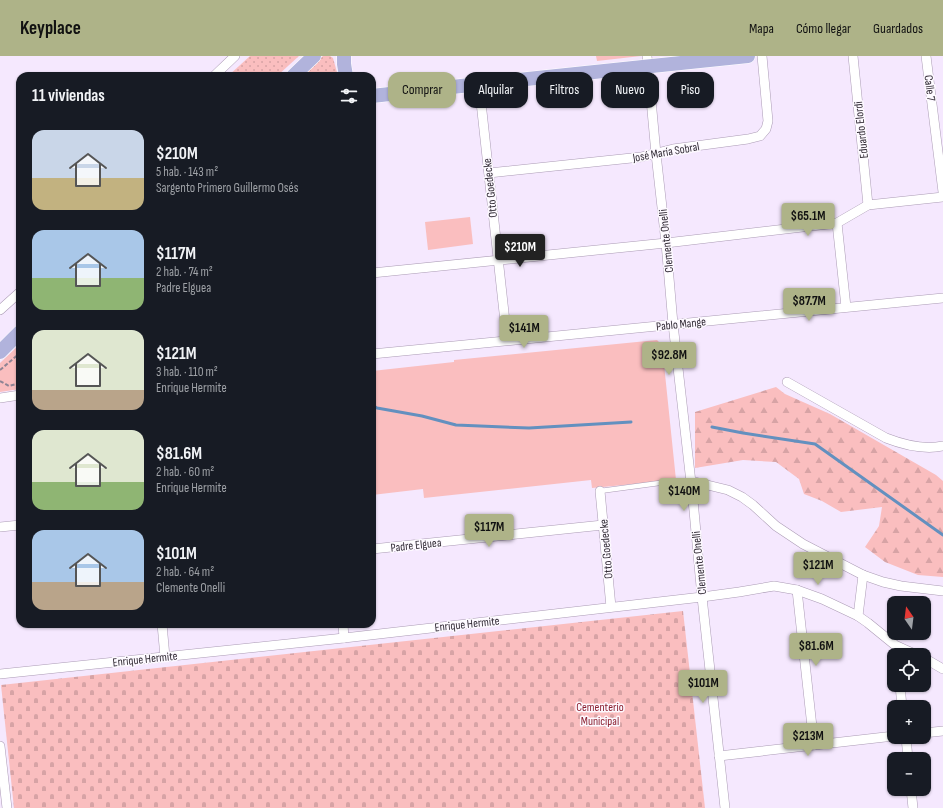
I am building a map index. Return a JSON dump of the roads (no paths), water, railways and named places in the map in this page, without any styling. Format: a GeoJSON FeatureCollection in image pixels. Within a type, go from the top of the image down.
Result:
{"type":"FeatureCollection","features":[{"type":"Feature","properties":{"kind":"main road"},"geometry":{"type":"LineString","coordinates":[[297,72],[314,56]]}},
{"type":"Feature","properties":{"kind":"main road"},"geometry":{"type":"LineString","coordinates":[[344,56],[345,72]]}},
{"type":"Feature","properties":{"kind":"main road"},"geometry":{"type":"LineString","coordinates":[[528,77],[647,61],[748,56]]}},
{"type":"Feature","properties":{"kind":"main road"},"geometry":{"type":"LineString","coordinates":[[376,96],[464,86]]}},
{"type":"Feature","properties":{"kind":"main road"},"geometry":{"type":"LineString","coordinates":[[0,345],[16,336]]}},
{"type":"Feature","properties":{"kind":"main road"},"geometry":{"type":"LineString","coordinates":[[0,352],[16,336]]}},
{"type":"Feature","properties":{"kind":"street"},"geometry":{"type":"LineString","coordinates":[[218,72],[235,56]]}},
{"type":"Feature","properties":{"kind":"street","name":"José María Sobral"},"geometry":{"type":"LineString","coordinates":[[489,173],[641,157],[674,149],[760,136],[766,129],[768,121],[762,56]]}},
{"type":"Feature","properties":{"kind":"street","name":"Eduardo Elordi"},"geometry":{"type":"LineString","coordinates":[[853,56],[868,205]]}},
{"type":"Feature","properties":{"kind":"street","name":"Calle 7"},"geometry":{"type":"LineString","coordinates":[[926,56],[943,192]]}},
{"type":"Feature","properties":{"kind":"street","name":"Clemente Onelli"},"geometry":{"type":"LineString","coordinates":[[647,61],[702,597],[726,808]]}},
{"type":"Feature","properties":{"kind":"street","name":"Otto Goedecke"},"geometry":{"type":"LineString","coordinates":[[482,108],[507,340]]}},
{"type":"Feature","properties":{"kind":"street"},"geometry":{"type":"LineString","coordinates":[[376,273],[666,243],[837,223],[868,205],[943,197]]}},
{"type":"Feature","properties":{"kind":"street"},"geometry":{"type":"LineString","coordinates":[[837,223],[846,308]]}},
{"type":"Feature","properties":{"kind":"street"},"geometry":{"type":"LineString","coordinates":[[0,310],[16,296]]}},
{"type":"Feature","properties":{"kind":"street","name":"Pablo Mange"},"geometry":{"type":"LineString","coordinates":[[376,354],[943,298]]}},
{"type":"Feature","properties":{"kind":"street"},"geometry":{"type":"LineString","coordinates":[[787,382],[886,438],[900,444],[929,448],[943,446]]}},
{"type":"Feature","properties":{"kind":"street"},"geometry":{"type":"LineString","coordinates":[[0,398],[16,396]]}},
{"type":"Feature","properties":{"kind":"street"},"geometry":{"type":"LineString","coordinates":[[691,481],[728,490],[742,497],[776,526],[803,544],[863,575],[901,586],[943,591]]}},
{"type":"Feature","properties":{"kind":"street","name":"Otto Goedecke"},"geometry":{"type":"LineString","coordinates":[[600,491],[611,607]]}},
{"type":"Feature","properties":{"kind":"street"},"geometry":{"type":"LineString","coordinates":[[0,527],[16,525]]}},
{"type":"Feature","properties":{"kind":"street","name":"Padre Elguea"},"geometry":{"type":"LineString","coordinates":[[376,549],[603,525]]}},
{"type":"Feature","properties":{"kind":"street"},"geometry":{"type":"LineString","coordinates":[[858,616],[863,575]]}},
{"type":"Feature","properties":{"kind":"street","name":"Enrique Hermite"},"geometry":{"type":"LineString","coordinates":[[0,674],[344,638],[702,597],[774,586],[797,590],[822,599],[858,616],[868,623],[894,648]]}},
{"type":"Feature","properties":{"kind":"street"},"geometry":{"type":"LineString","coordinates":[[797,590],[814,746]]}},
{"type":"Feature","properties":{"kind":"street"},"geometry":{"type":"LineString","coordinates":[[162,628],[165,657]]}},
{"type":"Feature","properties":{"kind":"street"},"geometry":{"type":"LineString","coordinates":[[343,628],[344,638]]}},
{"type":"Feature","properties":{"kind":"street"},"geometry":{"type":"LineString","coordinates":[[931,662],[943,669]]}},
{"type":"Feature","properties":{"kind":"street"},"geometry":{"type":"LineString","coordinates":[[931,732],[943,731]]}},
{"type":"Feature","properties":{"kind":"street"},"geometry":{"type":"LineString","coordinates":[[719,756],[887,737]]}},
{"type":"Feature","properties":{"kind":"street"},"geometry":{"type":"LineString","coordinates":[[0,746],[7,808]]}},
{"type":"Feature","properties":{"kind":"street"},"geometry":{"type":"LineString","coordinates":[[912,796],[913,808]]}},
{"type":"Feature","properties":{"kind":"lane"},"geometry":{"type":"LineString","coordinates":[[600,491],[667,482],[691,481]]}},
{"type":"Feature","properties":{"kind":"waterway"},"geometry":{"type":"LineString","coordinates":[[376,407],[422,416],[456,425],[529,428],[631,422]]}},
{"type":"Feature","properties":{"kind":"waterway"},"geometry":{"type":"LineString","coordinates":[[712,427],[815,444],[943,535]]}},
{"type":"Feature","properties":{"kind":"park label","name":"Cementerio Municipal"},"geometry":{"type":"Point","coordinates":[600,714]}}]}
